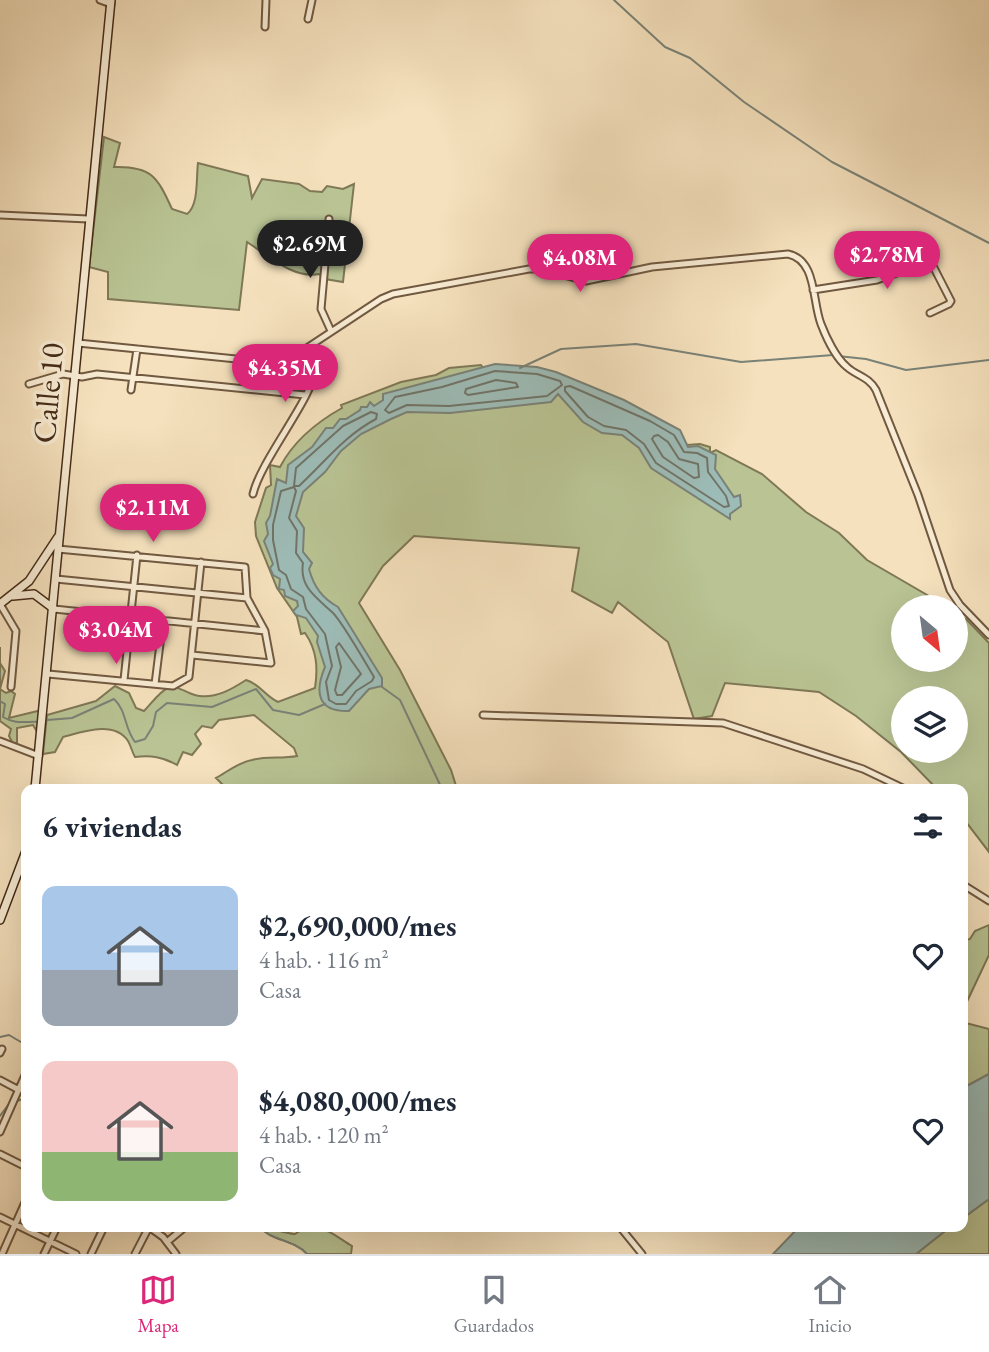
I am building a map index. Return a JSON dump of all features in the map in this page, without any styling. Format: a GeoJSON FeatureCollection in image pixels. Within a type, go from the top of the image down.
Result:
{"type":"FeatureCollection","features":[{"type":"Feature","properties":{"kind":"street"},"geometry":{"type":"LineString","coordinates":[[100,0],[111,2]]}},
{"type":"Feature","properties":{"kind":"street"},"geometry":{"type":"LineString","coordinates":[[265,27],[266,0]]}},
{"type":"Feature","properties":{"kind":"street"},"geometry":{"type":"LineString","coordinates":[[308,19],[312,0]]}},
{"type":"Feature","properties":{"kind":"street","name":"Calle 10"},"geometry":{"type":"LineString","coordinates":[[36,784],[111,2]]}},
{"type":"Feature","properties":{"kind":"street"},"geometry":{"type":"LineString","coordinates":[[0,215],[88,219]]}},
{"type":"Feature","properties":{"kind":"street"},"geometry":{"type":"LineString","coordinates":[[328,219],[321,309],[331,331]]}},
{"type":"Feature","properties":{"kind":"street"},"geometry":{"type":"LineString","coordinates":[[284,363],[381,299],[393,294],[529,269],[541,269],[586,281],[652,267],[788,254],[802,259],[822,327],[843,363],[867,378],[876,390],[918,495],[950,590],[960,605],[989,635]]}},
{"type":"Feature","properties":{"kind":"street"},"geometry":{"type":"LineString","coordinates":[[813,289],[877,280],[927,262],[932,264],[951,301],[930,313]]}},
{"type":"Feature","properties":{"kind":"street"},"geometry":{"type":"LineString","coordinates":[[78,343],[315,367],[316,371],[306,395],[260,473],[253,494]]}},
{"type":"Feature","properties":{"kind":"street"},"geometry":{"type":"LineString","coordinates":[[131,390],[137,349]]}},
{"type":"Feature","properties":{"kind":"street"},"geometry":{"type":"LineString","coordinates":[[29,384],[54,376],[75,375],[306,395]]}},
{"type":"Feature","properties":{"kind":"street"},"geometry":{"type":"LineString","coordinates":[[11,687],[16,631],[0,604],[29,581],[60,534]]}},
{"type":"Feature","properties":{"kind":"street"},"geometry":{"type":"LineString","coordinates":[[58,549],[245,567],[247,598],[265,631],[271,663],[192,655]]}},
{"type":"Feature","properties":{"kind":"street"},"geometry":{"type":"LineString","coordinates":[[124,680],[137,555]]}},
{"type":"Feature","properties":{"kind":"street"},"geometry":{"type":"LineString","coordinates":[[48,674],[173,686],[183,683],[189,677],[201,562]]}},
{"type":"Feature","properties":{"kind":"street"},"geometry":{"type":"LineString","coordinates":[[56,579],[247,598]]}},
{"type":"Feature","properties":{"kind":"street"},"geometry":{"type":"LineString","coordinates":[[13,596],[34,594],[54,609],[265,631]]}},
{"type":"Feature","properties":{"kind":"street"},"geometry":{"type":"LineString","coordinates":[[155,684],[163,620]]}},
{"type":"Feature","properties":{"kind":"street"},"geometry":{"type":"LineString","coordinates":[[483,715],[723,723],[863,769],[894,784]]}},
{"type":"Feature","properties":{"kind":"street"},"geometry":{"type":"LineString","coordinates":[[0,741],[39,756]]}},
{"type":"Feature","properties":{"kind":"street"},"geometry":{"type":"LineString","coordinates":[[0,920],[21,870]]}},
{"type":"Feature","properties":{"kind":"street"},"geometry":{"type":"LineString","coordinates":[[968,888],[989,901]]}},
{"type":"Feature","properties":{"kind":"street"},"geometry":{"type":"LineString","coordinates":[[0,1080],[19,1090]]}},
{"type":"Feature","properties":{"kind":"street"},"geometry":{"type":"LineString","coordinates":[[0,1132],[21,1085]]}},
{"type":"Feature","properties":{"kind":"street"},"geometry":{"type":"LineString","coordinates":[[0,1154],[21,1164]]}},
{"type":"Feature","properties":{"kind":"street"},"geometry":{"type":"LineString","coordinates":[[2,1254],[21,1211]]}},
{"type":"Feature","properties":{"kind":"street"},"geometry":{"type":"LineString","coordinates":[[0,1217],[21,1227]]}},
{"type":"Feature","properties":{"kind":"street"},"geometry":{"type":"LineString","coordinates":[[31,1232],[76,1254]]}},
{"type":"Feature","properties":{"kind":"street"},"geometry":{"type":"LineString","coordinates":[[44,1254],[55,1232]]}},
{"type":"Feature","properties":{"kind":"street"},"geometry":{"type":"LineString","coordinates":[[91,1254],[102,1232]]}},
{"type":"Feature","properties":{"kind":"street"},"geometry":{"type":"LineString","coordinates":[[135,1254],[146,1232]]}},
{"type":"Feature","properties":{"kind":"street"},"geometry":{"type":"LineString","coordinates":[[156,1232],[165,1239],[176,1254]]}},
{"type":"Feature","properties":{"kind":"street"},"geometry":{"type":"LineString","coordinates":[[165,1239],[177,1232]]}},
{"type":"Feature","properties":{"kind":"street"},"geometry":{"type":"LineString","coordinates":[[624,1232],[642,1254]]}},
{"type":"Feature","properties":{"kind":"green space"},"geometry":{"type":"Polygon","coordinates":[[[104,137],[120,143],[114,167],[145,171],[162,188],[172,209],[187,214],[194,204],[198,163],[248,176],[252,198],[262,179],[299,184],[310,191],[322,192],[327,186],[343,189],[354,184],[343,282],[325,279],[319,274],[309,275],[291,270],[247,242],[239,310],[108,299],[108,272],[89,267],[104,137]]]}},
{"type":"Feature","properties":{"kind":"green space"},"geometry":{"type":"Polygon","coordinates":[[[481,365],[488,374],[544,382],[680,436],[687,445],[700,444],[710,447],[710,453],[716,450],[762,474],[806,512],[839,533],[867,560],[927,595],[891,595],[891,672],[968,672],[968,621],[989,643],[989,852],[968,825],[968,784],[932,784],[912,763],[968,763],[968,686],[891,686],[891,744],[856,716],[819,692],[725,683],[712,716],[694,719],[668,642],[618,602],[612,613],[572,591],[579,548],[414,536],[383,566],[359,603],[400,670],[451,770],[455,784],[222,784],[216,778],[247,761],[297,756],[294,748],[254,715],[219,720],[212,728],[202,726],[195,734],[201,744],[192,755],[183,752],[177,765],[157,757],[135,757],[128,741],[122,735],[106,729],[63,737],[55,752],[43,754],[47,715],[96,701],[115,686],[129,693],[136,708],[144,711],[162,692],[172,687],[196,695],[212,696],[246,680],[278,702],[315,688],[316,666],[312,646],[305,633],[301,634],[297,617],[277,588],[256,536],[255,522],[266,488],[271,485],[270,465],[280,467],[299,441],[315,426],[342,408],[341,405],[401,382],[436,375],[449,368],[481,365]]]}},
{"type":"Feature","properties":{"kind":"green space"},"geometry":{"type":"Polygon","coordinates":[[[0,663],[5,671],[0,689],[0,663]]]}},
{"type":"Feature","properties":{"kind":"green space"},"geometry":{"type":"Polygon","coordinates":[[[0,689],[15,694],[9,718],[42,710],[36,730],[33,725],[17,728],[17,743],[13,744],[9,736],[11,729],[0,721],[0,689]]]}},
{"type":"Feature","properties":{"kind":"green space"},"geometry":{"type":"Polygon","coordinates":[[[989,925],[989,955],[968,999],[968,940],[975,931],[989,925]]]}},
{"type":"Feature","properties":{"kind":"green space"},"geometry":{"type":"Polygon","coordinates":[[[968,1024],[989,1029],[989,1074],[968,1085],[968,1024]]]}},
{"type":"Feature","properties":{"kind":"green space"},"geometry":{"type":"Polygon","coordinates":[[[989,1199],[989,1254],[916,1254],[944,1232],[968,1232],[968,1214],[989,1199]]]}},
{"type":"Feature","properties":{"kind":"green space"},"geometry":{"type":"Polygon","coordinates":[[[265,1232],[329,1232],[352,1246],[351,1254],[307,1254],[295,1245],[265,1232]]]}},
{"type":"Feature","properties":{"kind":"water"},"geometry":{"type":"Polygon","coordinates":[[[495,364],[537,367],[556,372],[624,400],[680,430],[688,447],[698,446],[716,455],[715,469],[734,497],[740,495],[741,506],[730,514],[730,519],[651,468],[639,448],[622,435],[602,433],[583,422],[558,394],[551,402],[450,413],[407,412],[391,419],[361,434],[341,451],[325,472],[303,492],[296,516],[304,528],[303,552],[312,563],[309,569],[316,587],[327,600],[338,607],[382,678],[382,686],[369,689],[349,711],[331,708],[321,699],[320,685],[325,667],[317,642],[318,636],[306,618],[293,611],[298,606],[297,601],[285,596],[284,590],[279,589],[280,579],[273,575],[270,568],[273,564],[264,541],[268,534],[266,523],[270,516],[277,479],[286,483],[288,465],[312,447],[326,428],[333,428],[340,419],[346,419],[361,407],[367,407],[370,402],[374,406],[383,400],[383,394],[495,364]]]}},
{"type":"Feature","properties":{"kind":"water"},"geometry":{"type":"Polygon","coordinates":[[[989,1074],[989,1199],[968,1214],[968,1085],[989,1074]]]}},
{"type":"Feature","properties":{"kind":"water"},"geometry":{"type":"Polygon","coordinates":[[[794,1232],[944,1232],[916,1254],[773,1254],[794,1232]]]}},
{"type":"Feature","properties":{"kind":"waterway"},"geometry":{"type":"LineString","coordinates":[[614,0],[665,47],[690,58],[744,102],[832,162],[989,243]]}},
{"type":"Feature","properties":{"kind":"waterway"},"geometry":{"type":"LineString","coordinates":[[520,368],[561,349],[636,344],[741,362],[833,355]]}},
{"type":"Feature","properties":{"kind":"waterway"},"geometry":{"type":"LineString","coordinates":[[838,356],[866,359],[906,370],[989,360]]}},
{"type":"Feature","properties":{"kind":"waterway"},"geometry":{"type":"LineString","coordinates":[[382,687],[400,700],[440,784]]}},
{"type":"Feature","properties":{"kind":"waterway"},"geometry":{"type":"LineString","coordinates":[[47,720],[72,718],[114,699],[135,742],[145,739],[153,726],[156,712],[167,703],[212,707],[256,689],[273,710],[299,715],[325,704]]}},
{"type":"Feature","properties":{"kind":"waterway"},"geometry":{"type":"LineString","coordinates":[[0,701],[5,704],[3,717],[17,722],[40,722]]}},
{"type":"Feature","properties":{"kind":"waterway"},"geometry":{"type":"LineString","coordinates":[[0,1037],[9,1035],[21,1042]]}},
{"type":"Feature","properties":{"kind":"waterway"},"geometry":{"type":"LineString","coordinates":[[14,1102],[21,1100]]}},
{"type":"Feature","properties":{"kind":"waterway"},"geometry":{"type":"LineString","coordinates":[[0,1116],[9,1104]]}},
{"type":"Feature","properties":{"kind":"waterway"},"geometry":{"type":"LineString","coordinates":[[265,1232],[295,1245],[307,1254]]}}]}
